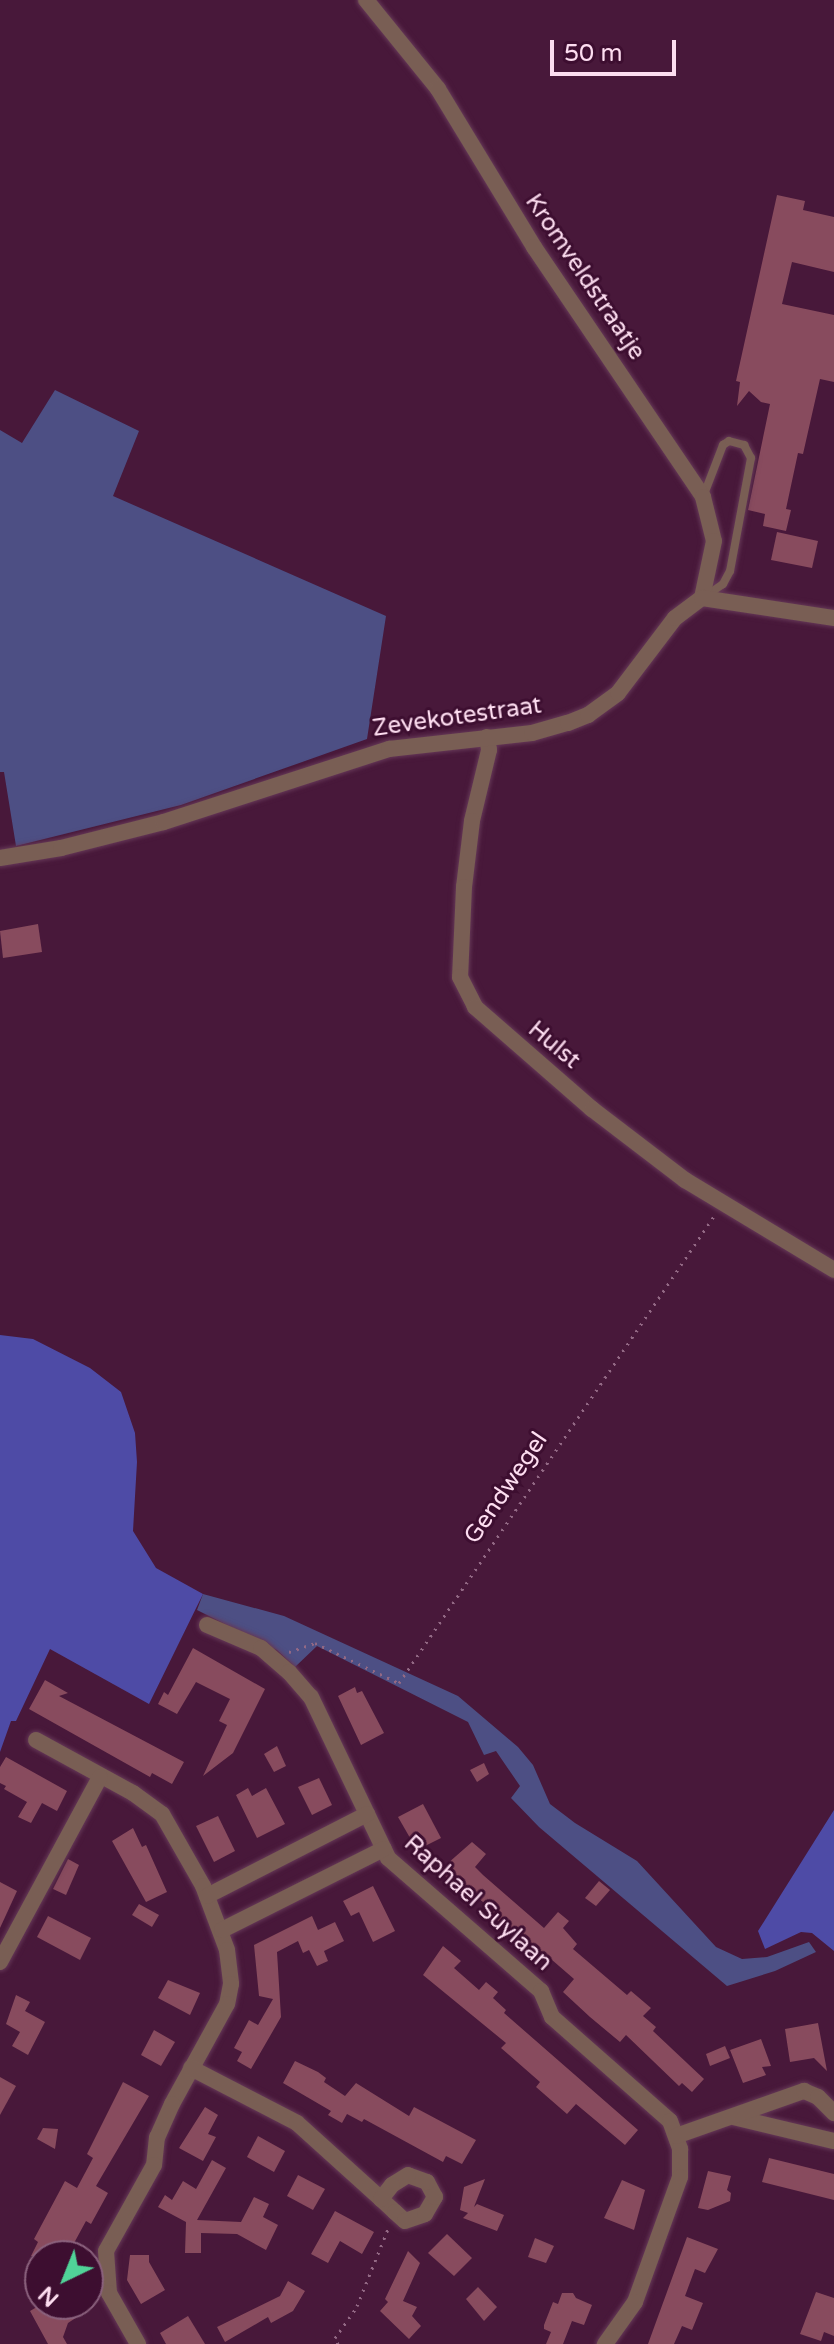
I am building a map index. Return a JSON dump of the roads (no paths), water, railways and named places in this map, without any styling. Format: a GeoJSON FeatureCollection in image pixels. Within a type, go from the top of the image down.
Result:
{"type":"FeatureCollection","features":[{"type":"Feature","properties":{"kind":"street","name":"Kromveldstraatje"},"geometry":{"type":"LineString","coordinates":[[366,0],[438,89],[534,247],[703,497],[714,541],[702,598]]}},
{"type":"Feature","properties":{"kind":"street"},"geometry":{"type":"LineString","coordinates":[[702,598],[834,618]]}},
{"type":"Feature","properties":{"kind":"street","name":"Zevekotestraat"},"geometry":{"type":"LineString","coordinates":[[0,858],[99,839],[164,822],[364,755],[544,730],[598,709],[628,682],[675,618],[702,598]]}},
{"type":"Feature","properties":{"kind":"street","name":"Hulst"},"geometry":{"type":"LineString","coordinates":[[487,737],[489,750],[472,821],[464,887],[460,977],[475,1007],[592,1109],[685,1180],[834,1270]]}},
{"type":"Feature","properties":{"kind":"street","name":"Raphael Suylaan"},"geometry":{"type":"LineString","coordinates":[[207,1625],[261,1648],[311,1697],[388,1858],[541,1991],[552,2017],[670,2121],[676,2136]]}},
{"type":"Feature","properties":{"kind":"street"},"geometry":{"type":"LineString","coordinates":[[36,1740],[133,1793],[162,1814],[222,1930],[231,1984],[227,2004],[157,2137],[154,2165],[106,2251],[109,2293],[138,2344]]}},
{"type":"Feature","properties":{"kind":"street"},"geometry":{"type":"LineString","coordinates":[[0,1962],[100,1777]]}},
{"type":"Feature","properties":{"kind":"street"},"geometry":{"type":"LineString","coordinates":[[207,1896],[367,1814]]}},
{"type":"Feature","properties":{"kind":"street"},"geometry":{"type":"LineString","coordinates":[[222,1930],[384,1849]]}},
{"type":"Feature","properties":{"kind":"street"},"geometry":{"type":"LineString","coordinates":[[191,2068],[297,2123],[405,2221],[425,2214],[435,2197],[427,2182],[408,2175],[392,2185],[381,2199]]}},
{"type":"Feature","properties":{"kind":"street"},"geometry":{"type":"LineString","coordinates":[[605,2344],[635,2302],[680,2177],[680,2149],[676,2136],[804,2091],[818,2097],[834,2113]]}},
{"type":"Feature","properties":{"kind":"street"},"geometry":{"type":"LineString","coordinates":[[731,2117],[834,2141]]}},
{"type":"Feature","properties":{"kind":"lane"},"geometry":{"type":"LineString","coordinates":[[702,598],[723,584],[730,571],[751,458],[744,445],[729,441],[723,445],[703,497]]}}]}
